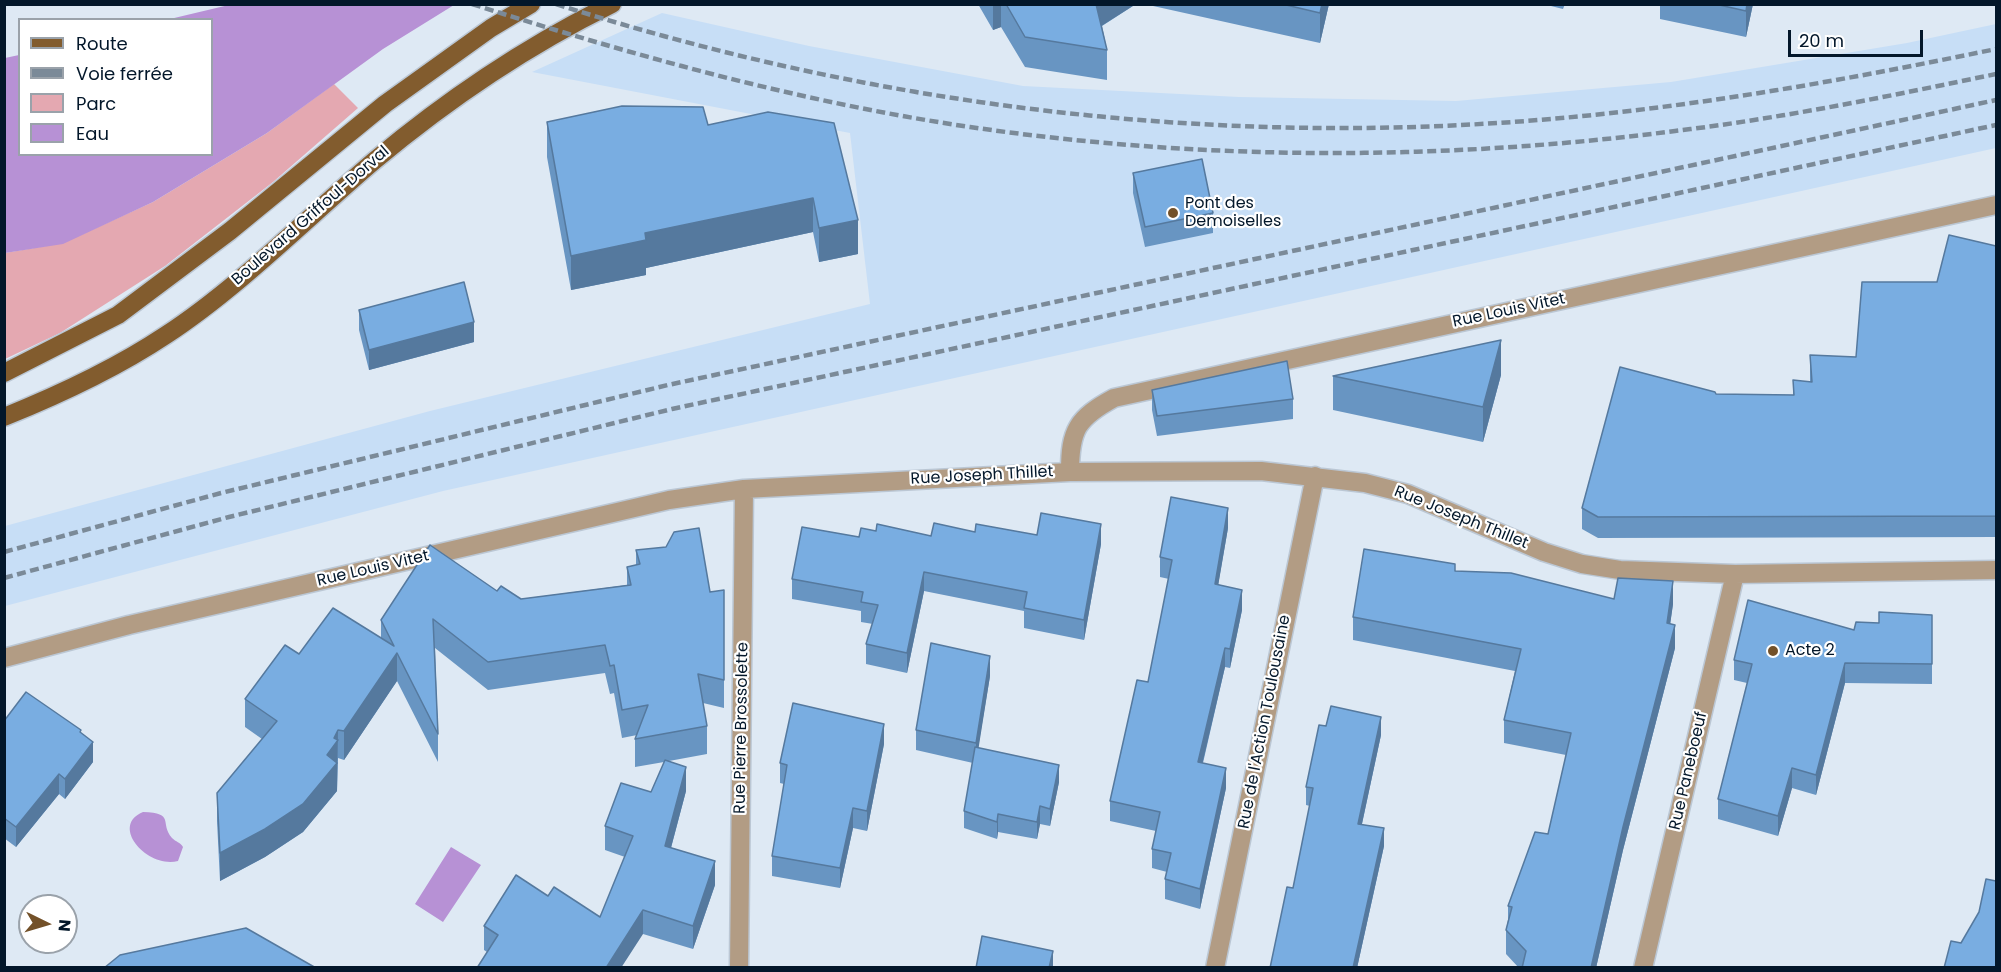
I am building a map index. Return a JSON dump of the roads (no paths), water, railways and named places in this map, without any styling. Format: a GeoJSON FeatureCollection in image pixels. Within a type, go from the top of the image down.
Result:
{"type":"FeatureCollection","features":[{"type":"Feature","properties":{"kind":"main road"},"geometry":{"type":"LineString","coordinates":[[4,373],[118,315],[230,231],[384,104],[491,28],[531,4]]}},
{"type":"Feature","properties":{"kind":"main road","name":"Boulevard Griffoul-Dorval"},"geometry":{"type":"LineString","coordinates":[[4,417],[113,368],[168,334],[218,296],[376,159],[452,98],[502,64],[612,4]]}},
{"type":"Feature","properties":{"kind":"street","name":"Rue Louis Vitet"},"geometry":{"type":"LineString","coordinates":[[1070,472],[1070,445],[1076,427],[1090,411],[1114,398],[1996,205]]}},
{"type":"Feature","properties":{"kind":"street","name":"Rue Joseph Thillet"},"geometry":{"type":"LineString","coordinates":[[744,489],[1070,472],[1261,471],[1315,476],[1408,494],[1512,539],[1581,564],[1620,570],[1735,574],[1996,570]]}},
{"type":"Feature","properties":{"kind":"street","name":"Rue de l'Action Toulousaine"},"geometry":{"type":"LineString","coordinates":[[1215,968],[1315,476]]}},
{"type":"Feature","properties":{"kind":"street","name":"Rue Louis Vitet"},"geometry":{"type":"LineString","coordinates":[[4,658],[129,625],[669,500],[744,489]]}},
{"type":"Feature","properties":{"kind":"street","name":"Rue Pierre Brossolette"},"geometry":{"type":"LineString","coordinates":[[739,968],[744,489]]}},
{"type":"Feature","properties":{"kind":"street","name":"Rue Paneboeuf"},"geometry":{"type":"LineString","coordinates":[[1643,968],[1735,574]]}},
{"type":"Feature","properties":{"kind":"water"},"geometry":{"type":"Polygon","coordinates":[[[233,4],[454,5],[383,49],[267,133],[153,202],[63,244],[5,253],[5,58],[18,55],[18,156],[213,156],[213,18],[174,18],[233,4]]]}},
{"type":"Feature","properties":{"kind":"water"},"geometry":{"type":"Polygon","coordinates":[[[143,812],[160,814],[163,817],[168,833],[183,847],[178,861],[166,862],[155,859],[137,845],[131,836],[130,827],[134,818],[143,812]]]}},
{"type":"Feature","properties":{"kind":"water"},"geometry":{"type":"Polygon","coordinates":[[[451,847],[481,865],[443,922],[415,904],[451,847]]]}},
{"type":"Feature","properties":{"kind":"railway"},"geometry":{"type":"LineString","coordinates":[[472,4],[595,42],[718,76],[843,105],[970,127],[1057,138],[1234,151],[1411,152],[1587,141],[1756,120],[1996,74]]}},
{"type":"Feature","properties":{"kind":"railway"},"geometry":{"type":"LineString","coordinates":[[556,4],[674,39],[793,68],[914,92],[1035,109],[1157,121],[1280,127],[1403,127],[1585,116],[1762,92],[1996,49]]}},
{"type":"Feature","properties":{"kind":"railway"},"geometry":{"type":"LineString","coordinates":[[4,552],[221,493],[668,385],[1996,100]]}},
{"type":"Feature","properties":{"kind":"railway"},"geometry":{"type":"LineString","coordinates":[[4,578],[229,517],[672,409],[1996,125]]}},
{"type":"Feature","properties":{"kind":"place","name":"Pont des Demoiselles"},"geometry":{"type":"Point","coordinates":[1173,213]}},
{"type":"Feature","properties":{"kind":"place","name":"Acte 2"},"geometry":{"type":"Point","coordinates":[1773,651]}}]}
